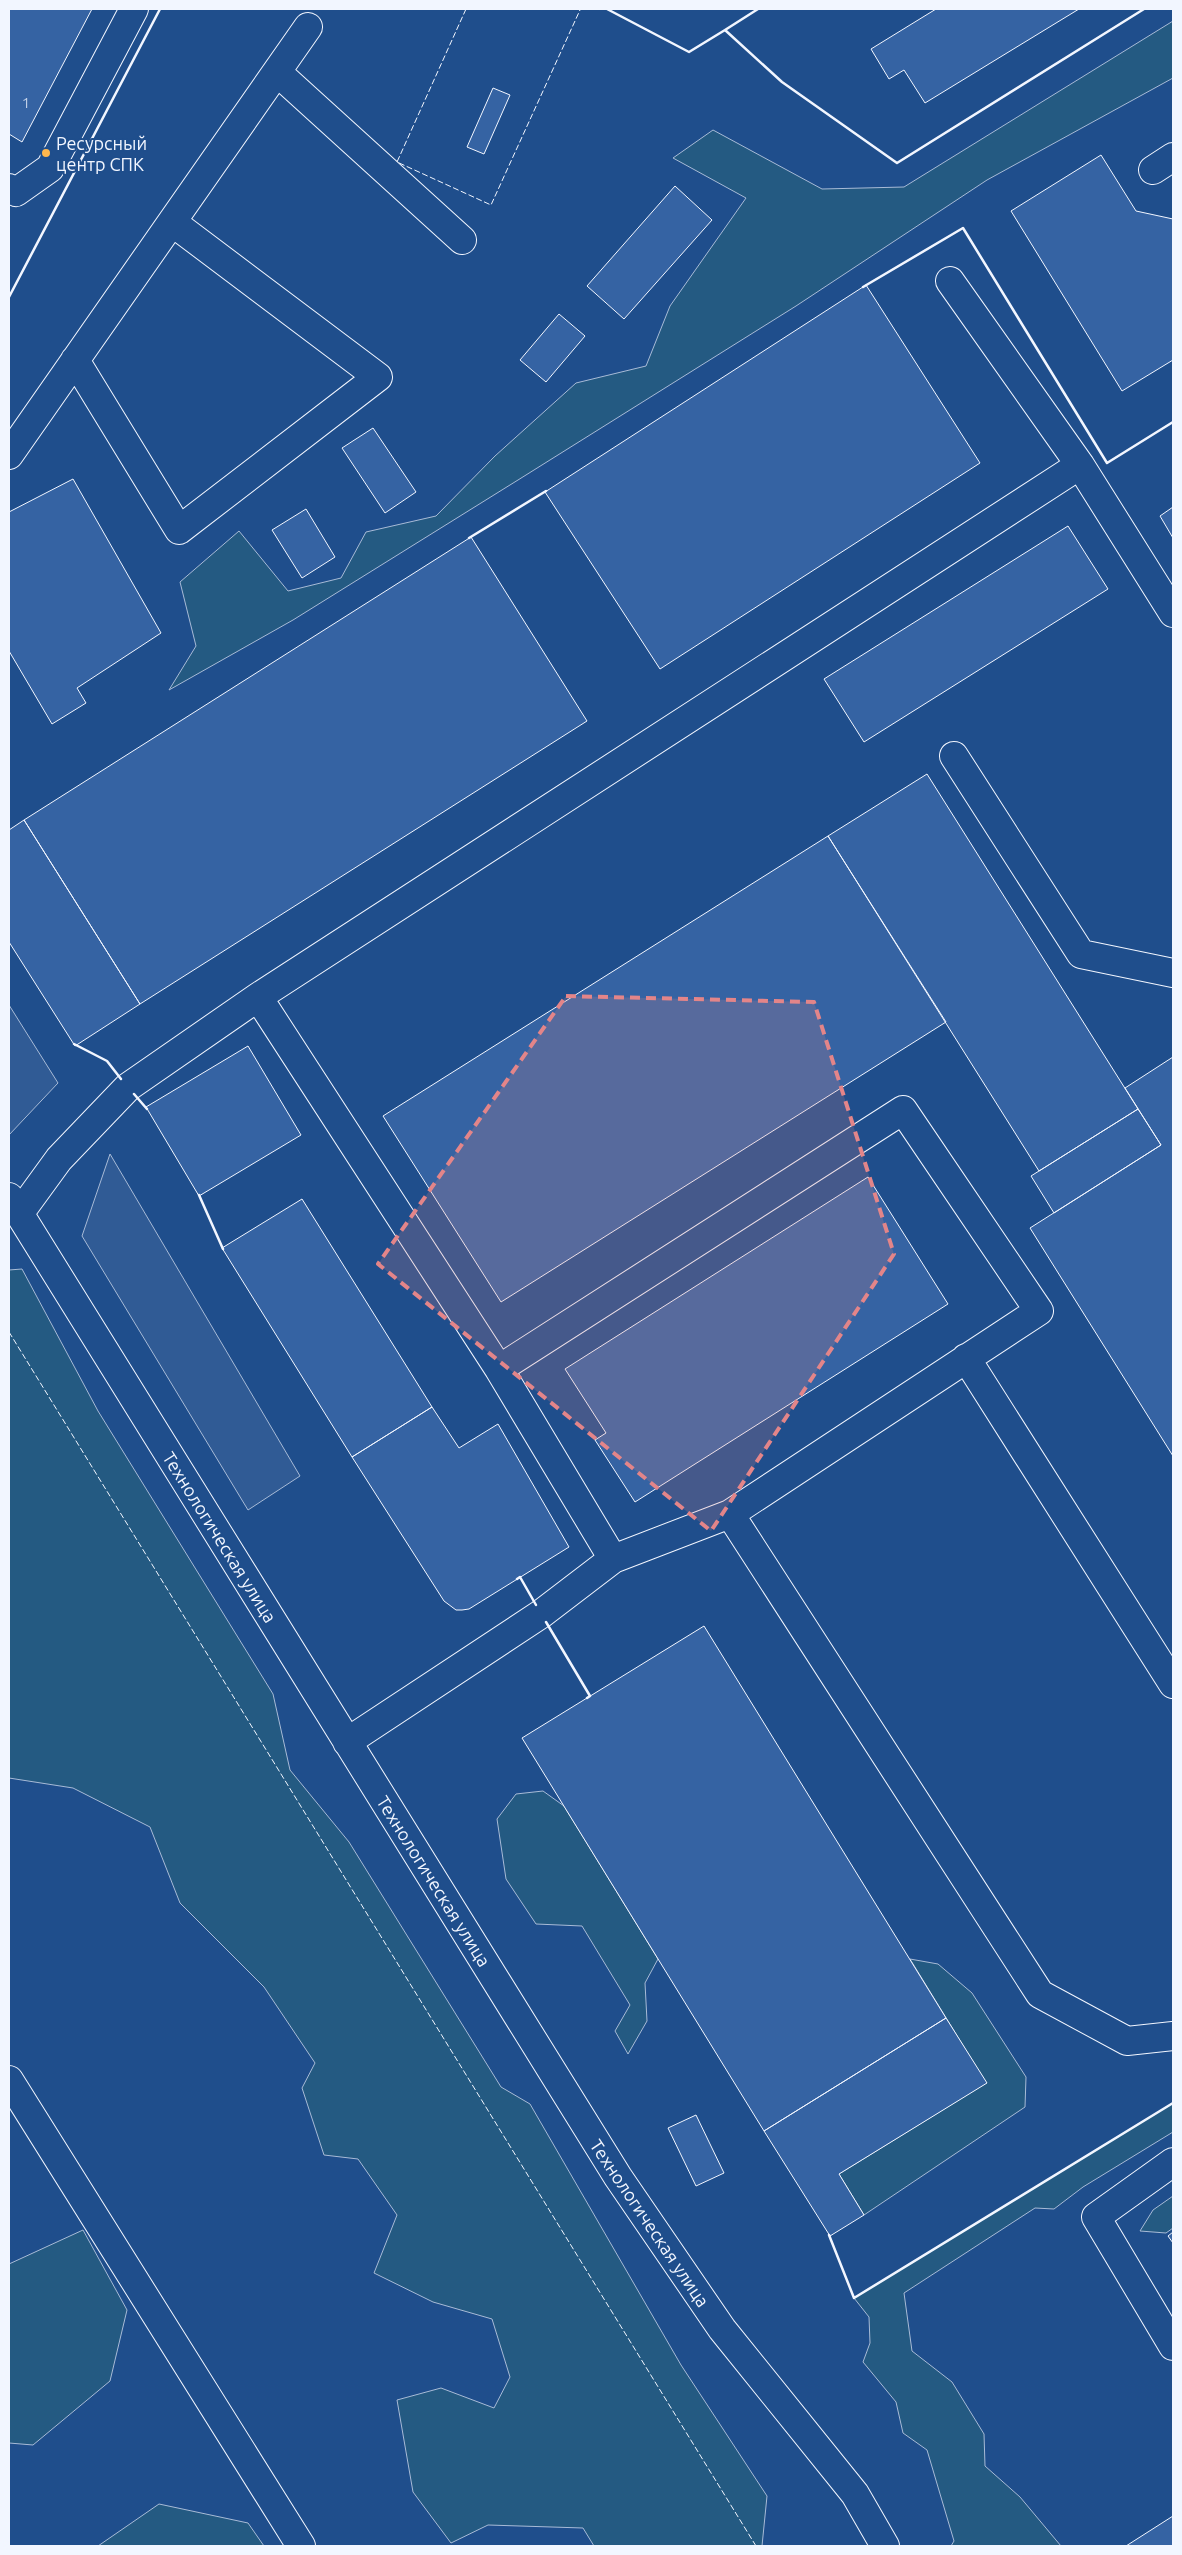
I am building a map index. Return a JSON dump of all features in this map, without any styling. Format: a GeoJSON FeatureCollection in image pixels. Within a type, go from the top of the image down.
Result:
{"type":"FeatureCollection","features":[{"type":"Feature","properties":{"kind":"street"},"geometry":{"type":"LineString","coordinates":[[11,196],[50,168],[134,9]]}},
{"type":"Feature","properties":{"kind":"street"},"geometry":{"type":"LineString","coordinates":[[9,455],[308,27]]}},
{"type":"Feature","properties":{"kind":"street"},"geometry":{"type":"LineString","coordinates":[[277,72],[462,240]]}},
{"type":"Feature","properties":{"kind":"street"},"geometry":{"type":"LineString","coordinates":[[75,360],[179,530],[378,377],[172,222]]}},
{"type":"Feature","properties":{"kind":"street"},"geometry":{"type":"LineString","coordinates":[[950,282],[1080,465],[1173,613]]}},
{"type":"Feature","properties":{"kind":"street"},"geometry":{"type":"LineString","coordinates":[[14,1206],[128,1087],[258,997],[1080,465]]}},
{"type":"Feature","properties":{"kind":"street"},"geometry":{"type":"LineString","coordinates":[[954,756],[1081,954],[1173,973]]}},
{"type":"Feature","properties":{"kind":"street"},"geometry":{"type":"LineString","coordinates":[[258,997],[500,1369],[613,1559]]}},
{"type":"Feature","properties":{"kind":"street"},"geometry":{"type":"LineString","coordinates":[[347,1742],[541,1614],[613,1559],[730,1514],[1039,1310],[903,1110],[500,1369]]}},
{"type":"Feature","properties":{"kind":"street","name":"Технологическая улица"},"geometry":{"type":"LineString","coordinates":[[14,1206],[618,2177],[722,2329],[855,2494],[885,2546]]}},
{"type":"Feature","properties":{"kind":"street"},"geometry":{"type":"LineString","coordinates":[[966,1358],[1173,1684]]}},
{"type":"Feature","properties":{"kind":"street"},"geometry":{"type":"LineString","coordinates":[[730,1514],[1040,1994],[1127,2041],[1173,2036]]}},
{"type":"Feature","properties":{"kind":"street"},"geometry":{"type":"LineString","coordinates":[[9,2080],[301,2546]]}},
{"type":"Feature","properties":{"kind":"street"},"geometry":{"type":"LineString","coordinates":[[1173,2162],[1096,2217],[1173,2346]]}},
{"type":"Feature","properties":{"kind":"highlighted area"},"geometry":{"type":"Polygon","coordinates":[[[566,996],[814,1002],[894,1254],[711,1531],[378,1264],[566,996]]]}},
{"type":"Feature","properties":{"kind":"shaded area"},"geometry":{"type":"Polygon","coordinates":[[[1173,21],[1173,78],[987,180],[796,306],[518,480],[293,620],[169,690],[196,646],[180,582],[239,531],[288,591],[341,578],[366,532],[436,516],[495,456],[576,383],[646,366],[670,306],[746,198],[673,158],[713,130],[822,189],[904,187],[1173,21]]]}},
{"type":"Feature","properties":{"kind":"shaded area"},"geometry":{"type":"Polygon","coordinates":[[[9,1005],[58,1083],[9,1135],[9,1005]]]}},
{"type":"Feature","properties":{"kind":"shaded area"},"geometry":{"type":"Polygon","coordinates":[[[110,1154],[300,1476],[248,1510],[82,1236],[110,1154]]]}},
{"type":"Feature","properties":{"kind":"shaded area"},"geometry":{"type":"Polygon","coordinates":[[[22,1269],[98,1411],[273,1694],[290,1770],[349,1842],[501,2087],[530,2104],[681,2365],[767,2496],[762,2546],[594,2546],[583,2528],[488,2525],[451,2543],[413,2492],[397,2400],[441,2388],[494,2408],[510,2377],[492,2319],[433,2302],[374,2273],[397,2215],[358,2159],[324,2155],[302,2088],[315,2063],[264,1987],[180,1903],[150,1827],[73,1788],[9,1778],[9,1270],[22,1269]]]}},
{"type":"Feature","properties":{"kind":"shaded area"},"geometry":{"type":"Polygon","coordinates":[[[543,1791],[564,1806],[658,1959],[645,1983],[647,2021],[628,2054],[615,2031],[630,2005],[582,1926],[536,1924],[506,1879],[497,1819],[516,1794],[543,1791]]]}},
{"type":"Feature","properties":{"kind":"shaded area"},"geometry":{"type":"Polygon","coordinates":[[[910,1959],[938,1964],[972,1993],[1026,2077],[1025,2107],[864,2215],[839,2174],[986,2083],[910,1959]]]}},
{"type":"Feature","properties":{"kind":"shaded area"},"geometry":{"type":"Polygon","coordinates":[[[1173,2103],[1173,2132],[1083,2187],[1054,2209],[1035,2208],[904,2293],[912,2351],[952,2382],[984,2434],[985,2466],[1020,2497],[1061,2546],[951,2546],[954,2541],[927,2450],[903,2433],[896,2402],[863,2362],[870,2343],[869,2317],[854,2298],[1173,2103]]]}},
{"type":"Feature","properties":{"kind":"shaded area"},"geometry":{"type":"Polygon","coordinates":[[[1173,2196],[1173,2228],[1166,2233],[1140,2231],[1153,2210],[1173,2196]]]}},
{"type":"Feature","properties":{"kind":"shaded area"},"geometry":{"type":"Polygon","coordinates":[[[83,2230],[127,2310],[110,2381],[33,2445],[9,2443],[9,2264],[83,2230]]]}},
{"type":"Feature","properties":{"kind":"shaded area"},"geometry":{"type":"Polygon","coordinates":[[[159,2504],[248,2523],[264,2546],[98,2546],[159,2504]]]}},
{"type":"Feature","properties":{"kind":"building"},"geometry":{"type":"Polygon","coordinates":[[[9,9],[92,9],[22,142],[9,134],[9,9]]]}},
{"type":"Feature","properties":{"kind":"building"},"geometry":{"type":"Polygon","coordinates":[[[936,9],[1079,9],[925,103],[904,70],[889,79],[871,49],[936,9]]]}},
{"type":"Feature","properties":{"kind":"building"},"geometry":{"type":"Polygon","coordinates":[[[493,88],[510,95],[484,154],[467,147],[493,88]]]}},
{"type":"Feature","properties":{"kind":"building"},"geometry":{"type":"Polygon","coordinates":[[[1101,155],[1136,211],[1173,219],[1173,360],[1122,391],[1011,211],[1101,155]]]}},
{"type":"Feature","properties":{"kind":"building"},"geometry":{"type":"Polygon","coordinates":[[[675,186],[712,220],[624,319],[587,286],[675,186]]]}},
{"type":"Feature","properties":{"kind":"building"},"geometry":{"type":"Polygon","coordinates":[[[866,285],[980,463],[660,669],[545,492],[866,285]]]}},
{"type":"Feature","properties":{"kind":"building"},"geometry":{"type":"Polygon","coordinates":[[[559,314],[585,336],[546,382],[520,360],[559,314]]]}},
{"type":"Feature","properties":{"kind":"building"},"geometry":{"type":"Polygon","coordinates":[[[373,428],[416,492],[385,513],[342,448],[373,428]]]}},
{"type":"Feature","properties":{"kind":"building"},"geometry":{"type":"Polygon","coordinates":[[[73,479],[161,633],[77,688],[86,703],[52,724],[9,651],[9,512],[73,479]]]}},
{"type":"Feature","properties":{"kind":"building"},"geometry":{"type":"Polygon","coordinates":[[[1173,507],[1173,538],[1160,516],[1173,507]]]}},
{"type":"Feature","properties":{"kind":"building"},"geometry":{"type":"Polygon","coordinates":[[[306,509],[335,557],[302,578],[272,530],[306,509]]]}},
{"type":"Feature","properties":{"kind":"building"},"geometry":{"type":"Polygon","coordinates":[[[1068,526],[1108,589],[864,742],[824,679],[1068,526]]]}},
{"type":"Feature","properties":{"kind":"building"},"geometry":{"type":"Polygon","coordinates":[[[471,537],[587,721],[140,1004],[24,820],[471,537]]]}},
{"type":"Feature","properties":{"kind":"building"},"geometry":{"type":"Polygon","coordinates":[[[927,774],[1138,1109],[1039,1171],[828,836],[927,774]]]}},
{"type":"Feature","properties":{"kind":"building"},"geometry":{"type":"Polygon","coordinates":[[[24,820],[140,1004],[75,1046],[9,942],[9,830],[24,820]]]}},
{"type":"Feature","properties":{"kind":"building"},"geometry":{"type":"Polygon","coordinates":[[[828,836],[946,1022],[501,1302],[383,1116],[828,836]]]}},
{"type":"Feature","properties":{"kind":"building"},"geometry":{"type":"Polygon","coordinates":[[[248,1046],[301,1135],[199,1196],[146,1107],[248,1046]]]}},
{"type":"Feature","properties":{"kind":"building"},"geometry":{"type":"Polygon","coordinates":[[[1173,1057],[1173,1456],[1030,1228],[1161,1145],[1125,1088],[1173,1057]]]}},
{"type":"Feature","properties":{"kind":"building"},"geometry":{"type":"Polygon","coordinates":[[[1138,1109],[1161,1145],[1054,1213],[1031,1176],[1138,1109]]]}},
{"type":"Feature","properties":{"kind":"building"},"geometry":{"type":"Polygon","coordinates":[[[868,1177],[948,1304],[635,1502],[595,1440],[606,1433],[565,1369],[868,1177]]]}},
{"type":"Feature","properties":{"kind":"building"},"geometry":{"type":"Polygon","coordinates":[[[302,1199],[432,1407],[352,1457],[222,1248],[302,1199]]]}},
{"type":"Feature","properties":{"kind":"building"},"geometry":{"type":"Polygon","coordinates":[[[432,1407],[459,1448],[498,1424],[569,1547],[469,1609],[456,1610],[444,1601],[352,1457],[432,1407]]]}},
{"type":"Feature","properties":{"kind":"building"},"geometry":{"type":"Polygon","coordinates":[[[704,1626],[946,2018],[764,2131],[522,1738],[704,1626]]]}},
{"type":"Feature","properties":{"kind":"building"},"geometry":{"type":"Polygon","coordinates":[[[946,2018],[987,2083],[839,2174],[864,2215],[830,2236],[764,2131],[946,2018]]]}},
{"type":"Feature","properties":{"kind":"building"},"geometry":{"type":"Polygon","coordinates":[[[696,2115],[724,2173],[696,2186],[668,2128],[696,2115]]]}},
{"type":"Feature","properties":{"kind":"building"},"geometry":{"type":"Polygon","coordinates":[[[1173,2232],[1173,2243],[1168,2236],[1173,2232]]]}},
{"type":"Feature","properties":{"kind":"building"},"geometry":{"type":"Polygon","coordinates":[[[1173,2516],[1173,2546],[1126,2546],[1173,2516]]]}},
{"type":"Feature","properties":{"kind":"fence"},"geometry":{"type":"LineString","coordinates":[[466,9],[397,162],[491,205],[580,10],[577,9]]}},
{"type":"Feature","properties":{"kind":"fence"},"geometry":{"type":"LineString","coordinates":[[9,1332],[756,2546]]}},
{"type":"Feature","properties":{"kind":"wall"},"geometry":{"type":"LineString","coordinates":[[9,297],[160,9]]}},
{"type":"Feature","properties":{"kind":"wall"},"geometry":{"type":"LineString","coordinates":[[607,9],[689,52],[725,30],[782,82],[897,163],[1144,9]]}},
{"type":"Feature","properties":{"kind":"wall"},"geometry":{"type":"LineString","coordinates":[[725,30],[758,9]]}},
{"type":"Feature","properties":{"kind":"wall"},"geometry":{"type":"LineString","coordinates":[[863,287],[963,228],[1107,463],[1173,422]]}},
{"type":"Feature","properties":{"kind":"wall"},"geometry":{"type":"LineString","coordinates":[[469,538],[546,491]]}},
{"type":"Feature","properties":{"kind":"wall"},"geometry":{"type":"LineString","coordinates":[[74,1044],[107,1061],[121,1079]]}},
{"type":"Feature","properties":{"kind":"wall"},"geometry":{"type":"LineString","coordinates":[[134,1094],[147,1109]]}},
{"type":"Feature","properties":{"kind":"wall"},"geometry":{"type":"LineString","coordinates":[[199,1195],[223,1249]]}},
{"type":"Feature","properties":{"kind":"wall"},"geometry":{"type":"LineString","coordinates":[[517,1579],[520,1577],[536,1605]]}},
{"type":"Feature","properties":{"kind":"wall"},"geometry":{"type":"LineString","coordinates":[[546,1622],[590,1696],[587,1698]]}},
{"type":"Feature","properties":{"kind":"wall"},"geometry":{"type":"LineString","coordinates":[[829,2235],[854,2298],[1173,2103]]}},
{"type":"Feature","properties":{"kind":"place","name":"Ресурсный центр СПК"},"geometry":{"type":"Point","coordinates":[46,153]}}]}
